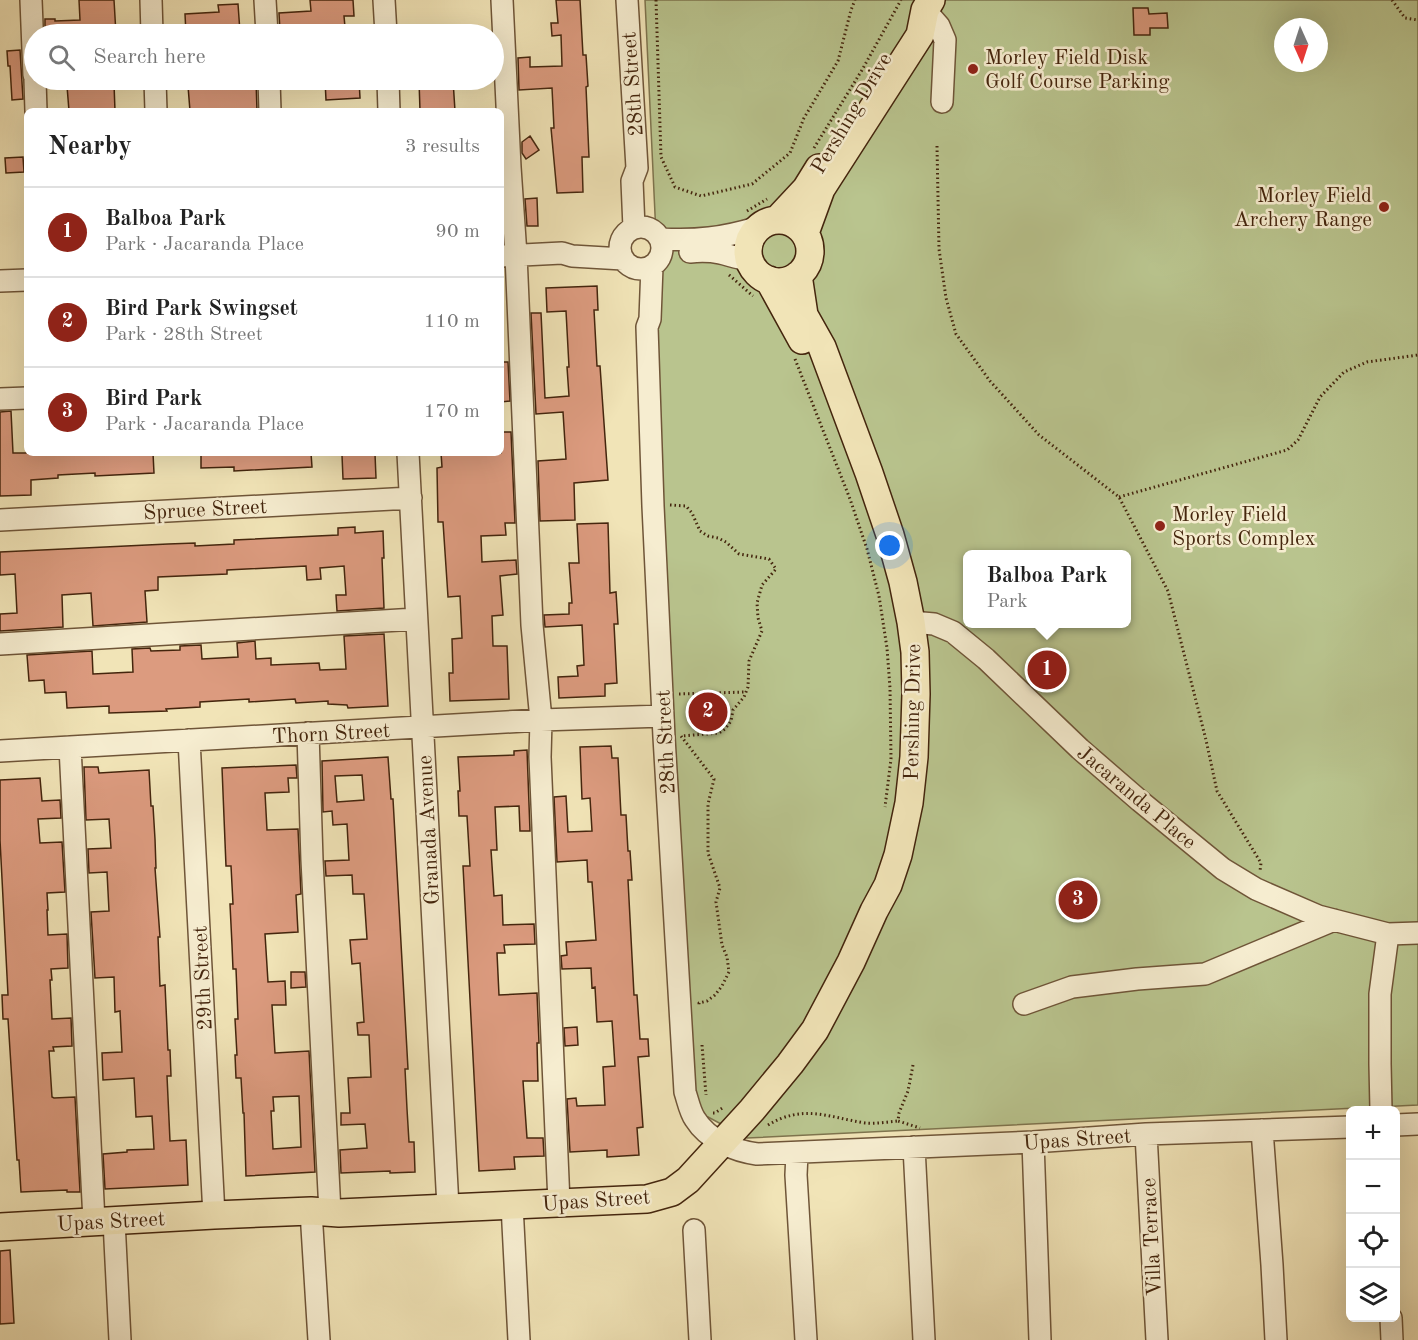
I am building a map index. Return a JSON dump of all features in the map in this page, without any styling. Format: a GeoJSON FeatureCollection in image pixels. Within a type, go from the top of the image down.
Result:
{"type":"FeatureCollection","features":[{"type":"Feature","properties":{"kind":"main road","name":"Pershing Drive"},"geometry":{"type":"LineString","coordinates":[[762,214],[806,189],[904,24],[919,3]]}},
{"type":"Feature","properties":{"kind":"main road","name":"Pershing Drive"},"geometry":{"type":"LineString","coordinates":[[805,233],[821,189],[920,35],[919,3]]}},
{"type":"Feature","properties":{"kind":"main road"},"geometry":{"type":"LineString","coordinates":[[762,214],[788,220],[798,225],[805,233],[811,250],[805,268],[798,275],[762,289],[762,277],[756,272],[747,251],[748,243],[762,214]]}},
{"type":"Feature","properties":{"kind":"main road","name":"Pershing Drive"},"geometry":{"type":"LineString","coordinates":[[722,1143],[790,1064],[815,1030],[851,962],[888,885],[898,855],[909,803],[914,757],[915,652],[903,582],[869,473],[822,347],[804,315],[798,275]]}},
{"type":"Feature","properties":{"kind":"main road","name":"Pershing Drive"},"geometry":{"type":"LineString","coordinates":[[762,289],[804,343],[847,455],[875,538],[888,585],[896,628],[901,666],[903,723],[901,778],[895,823],[874,911]]}},
{"type":"Feature","properties":{"kind":"main road"},"geometry":{"type":"LineString","coordinates":[[847,455],[863,483],[883,537],[902,612],[911,622]]}},
{"type":"Feature","properties":{"kind":"main road","name":"Upas Street"},"geometry":{"type":"LineString","coordinates":[[0,1227],[214,1215],[647,1199],[672,1192],[688,1180],[722,1143]]}},
{"type":"Feature","properties":{"kind":"street"},"geometry":{"type":"LineString","coordinates":[[31,0],[32,24]]}},
{"type":"Feature","properties":{"kind":"street"},"geometry":{"type":"LineString","coordinates":[[151,0],[152,24]]}},
{"type":"Feature","properties":{"kind":"street"},"geometry":{"type":"LineString","coordinates":[[266,0],[267,24]]}},
{"type":"Feature","properties":{"kind":"street"},"geometry":{"type":"LineString","coordinates":[[384,0],[385,24]]}},
{"type":"Feature","properties":{"kind":"street"},"geometry":{"type":"LineString","coordinates":[[502,0],[503,24]]}},
{"type":"Feature","properties":{"kind":"street","name":"28th Street"},"geometry":{"type":"LineString","coordinates":[[627,0],[637,168],[644,181],[642,248],[651,319],[647,327],[653,506],[685,1092],[696,1120],[722,1143]]}},
{"type":"Feature","properties":{"kind":"street"},"geometry":{"type":"LineString","coordinates":[[919,3],[939,26],[945,40],[942,102]]}},
{"type":"Feature","properties":{"kind":"street"},"geometry":{"type":"LineString","coordinates":[[504,42],[510,167],[509,255],[532,625],[541,720],[540,756],[559,1203]]}},
{"type":"Feature","properties":{"kind":"street"},"geometry":{"type":"LineString","coordinates":[[35,90],[36,108]]}},
{"type":"Feature","properties":{"kind":"street"},"geometry":{"type":"LineString","coordinates":[[155,90],[156,108]]}},
{"type":"Feature","properties":{"kind":"street"},"geometry":{"type":"LineString","coordinates":[[269,90],[270,108]]}},
{"type":"Feature","properties":{"kind":"street"},"geometry":{"type":"LineString","coordinates":[[388,90],[389,108]]}},
{"type":"Feature","properties":{"kind":"street"},"geometry":{"type":"LineString","coordinates":[[642,248],[683,240],[722,238],[762,214]]}},
{"type":"Feature","properties":{"kind":"street"},"geometry":{"type":"LineString","coordinates":[[509,255],[562,253],[574,247],[600,245],[706,251],[738,259],[749,259]]}},
{"type":"Feature","properties":{"kind":"street"},"geometry":{"type":"LineString","coordinates":[[0,281],[24,280]]}},
{"type":"Feature","properties":{"kind":"street"},"geometry":{"type":"LineString","coordinates":[[0,399],[24,398]]}},
{"type":"Feature","properties":{"kind":"street","name":"Granada Avenue"},"geometry":{"type":"LineString","coordinates":[[408,456],[448,1207]]}},
{"type":"Feature","properties":{"kind":"street","name":"Spruce Street"},"geometry":{"type":"LineString","coordinates":[[0,520],[411,498]]}},
{"type":"Feature","properties":{"kind":"street"},"geometry":{"type":"LineString","coordinates":[[0,644],[416,619]]}},
{"type":"Feature","properties":{"kind":"street","name":"Jacaranda Place"},"geometry":{"type":"LineString","coordinates":[[911,622],[934,624],[953,632],[986,659],[1080,749],[1223,869],[1256,889],[1318,916],[1388,934],[1418,933]]}},
{"type":"Feature","properties":{"kind":"street","name":"Thorn Street"},"geometry":{"type":"LineString","coordinates":[[0,751],[541,720],[663,705]]}},
{"type":"Feature","properties":{"kind":"street"},"geometry":{"type":"LineString","coordinates":[[308,734],[320,1212],[319,1340]]}},
{"type":"Feature","properties":{"kind":"street","name":"29th Street"},"geometry":{"type":"LineString","coordinates":[[189,740],[214,1215]]}},
{"type":"Feature","properties":{"kind":"street"},"geometry":{"type":"LineString","coordinates":[[70,747],[104,1221],[120,1340]]}},
{"type":"Feature","properties":{"kind":"street"},"geometry":{"type":"LineString","coordinates":[[1024,1004],[1072,987],[1205,974],[1334,920]]}},
{"type":"Feature","properties":{"kind":"street"},"geometry":{"type":"LineString","coordinates":[[1381,1106],[1380,994],[1388,934]]}},
{"type":"Feature","properties":{"kind":"street"},"geometry":{"type":"LineString","coordinates":[[1400,1125],[1418,1124]]}},
{"type":"Feature","properties":{"kind":"street","name":"Upas Street"},"geometry":{"type":"LineString","coordinates":[[722,1143],[741,1152],[757,1154],[796,1153],[919,1138],[1032,1142],[1146,1134],[1346,1127]]}},
{"type":"Feature","properties":{"kind":"street"},"geometry":{"type":"LineString","coordinates":[[1262,1130],[1276,1340]]}},
{"type":"Feature","properties":{"kind":"street","name":"Villa Terrace"},"geometry":{"type":"LineString","coordinates":[[1146,1134],[1157,1340]]}},
{"type":"Feature","properties":{"kind":"street"},"geometry":{"type":"LineString","coordinates":[[919,1138],[924,1340]]}},
{"type":"Feature","properties":{"kind":"street"},"geometry":{"type":"LineString","coordinates":[[1032,1142],[1040,1340]]}},
{"type":"Feature","properties":{"kind":"street"},"geometry":{"type":"LineString","coordinates":[[796,1153],[795,1175],[806,1340]]}},
{"type":"Feature","properties":{"kind":"street"},"geometry":{"type":"LineString","coordinates":[[512,1205],[519,1340]]}},
{"type":"Feature","properties":{"kind":"street"},"geometry":{"type":"LineString","coordinates":[[694,1230],[700,1340]]}},
{"type":"Feature","properties":{"kind":"street"},"geometry":{"type":"LineString","coordinates":[[1391,1322],[1392,1340]]}},
{"type":"Feature","properties":{"kind":"path"},"geometry":{"type":"LineString","coordinates":[[656,0],[661,157],[675,187],[701,196],[752,184],[790,153],[804,118],[838,61],[855,0]]}},
{"type":"Feature","properties":{"kind":"path"},"geometry":{"type":"LineString","coordinates":[[1392,0],[1405,18],[1418,20]]}},
{"type":"Feature","properties":{"kind":"path"},"geometry":{"type":"LineString","coordinates":[[809,156],[862,70],[919,3]]}},
{"type":"Feature","properties":{"kind":"path"},"geometry":{"type":"LineString","coordinates":[[937,146],[939,249],[946,298],[956,334],[990,381],[1038,435],[1119,497],[1168,591],[1217,791],[1261,863],[1256,889]]}},
{"type":"Feature","properties":{"kind":"path"},"geometry":{"type":"LineString","coordinates":[[720,253],[724,271],[762,289]]}},
{"type":"Feature","properties":{"kind":"path"},"geometry":{"type":"LineString","coordinates":[[793,355],[850,499],[867,549],[879,596],[890,688],[891,759],[884,811]]}},
{"type":"Feature","properties":{"kind":"path"},"geometry":{"type":"LineString","coordinates":[[1119,497],[1287,450],[1298,440],[1320,397],[1344,372],[1367,362],[1418,355]]}},
{"type":"Feature","properties":{"kind":"path"},"geometry":{"type":"LineString","coordinates":[[653,506],[686,506],[692,513],[700,531],[726,542],[739,554],[769,559],[776,569],[762,585],[757,603],[762,631],[749,661],[748,687],[744,697],[733,710],[731,721],[719,733],[681,736],[714,779],[708,804],[708,853],[720,888],[716,902],[722,945],[727,957],[729,972],[715,995],[699,1004],[699,1015]]}},
{"type":"Feature","properties":{"kind":"path"},"geometry":{"type":"LineString","coordinates":[[663,705],[746,692]]}},
{"type":"Feature","properties":{"kind":"path"},"geometry":{"type":"LineString","coordinates":[[701,1036],[707,1100]]}},
{"type":"Feature","properties":{"kind":"path"},"geometry":{"type":"LineString","coordinates":[[898,1121],[908,1091],[913,1065]]}},
{"type":"Feature","properties":{"kind":"path"},"geometry":{"type":"LineString","coordinates":[[708,1111],[715,1113],[724,1107]]}},
{"type":"Feature","properties":{"kind":"path"},"geometry":{"type":"LineString","coordinates":[[762,1130],[791,1114],[807,1113],[867,1123],[898,1121],[919,1138]]}},
{"type":"Feature","properties":{"kind":"green space"},"geometry":{"type":"Polygon","coordinates":[[[645,0],[1418,0],[1418,1105],[1346,1106],[1346,1109],[747,1138],[708,1117],[694,1128],[650,256],[657,257],[645,0]]]}},
{"type":"Feature","properties":{"kind":"building"},"geometry":{"type":"Polygon","coordinates":[[[79,0],[114,0],[115,24],[45,24],[45,19],[80,20],[79,0]]]}},
{"type":"Feature","properties":{"kind":"building"},"geometry":{"type":"Polygon","coordinates":[[[310,0],[353,0],[354,16],[344,16],[345,24],[280,24],[279,13],[311,11],[310,0]]]}},
{"type":"Feature","properties":{"kind":"building"},"geometry":{"type":"Polygon","coordinates":[[[556,0],[580,0],[583,55],[586,55],[588,86],[586,87],[589,157],[582,157],[583,192],[557,193],[551,128],[554,128],[552,88],[519,90],[518,58],[530,57],[530,67],[562,66],[561,35],[552,36],[551,23],[558,23],[556,0]]]}},
{"type":"Feature","properties":{"kind":"building"},"geometry":{"type":"Polygon","coordinates":[[[238,4],[239,24],[186,24],[185,14],[219,12],[218,5],[238,4]]]}},
{"type":"Feature","properties":{"kind":"building"},"geometry":{"type":"Polygon","coordinates":[[[1133,8],[1148,8],[1149,14],[1167,13],[1168,28],[1150,28],[1150,35],[1134,35],[1133,8]]]}},
{"type":"Feature","properties":{"kind":"building"},"geometry":{"type":"Polygon","coordinates":[[[20,50],[23,99],[12,100],[7,51],[20,50]]]}},
{"type":"Feature","properties":{"kind":"building"},"geometry":{"type":"Polygon","coordinates":[[[67,90],[114,90],[115,108],[69,108],[67,90]]]}},
{"type":"Feature","properties":{"kind":"building"},"geometry":{"type":"Polygon","coordinates":[[[188,90],[256,90],[257,108],[190,108],[188,90]]]}},
{"type":"Feature","properties":{"kind":"building"},"geometry":{"type":"Polygon","coordinates":[[[326,90],[360,90],[360,98],[326,100],[326,90]]]}},
{"type":"Feature","properties":{"kind":"building"},"geometry":{"type":"Polygon","coordinates":[[[419,90],[454,90],[455,108],[420,108],[419,90]]]}},
{"type":"Feature","properties":{"kind":"building"},"geometry":{"type":"Polygon","coordinates":[[[530,136],[539,150],[526,159],[522,153],[522,142],[530,136]]]}},
{"type":"Feature","properties":{"kind":"building"},"geometry":{"type":"Polygon","coordinates":[[[23,157],[24,172],[6,173],[5,158],[23,157]]]}},
{"type":"Feature","properties":{"kind":"building"},"geometry":{"type":"Polygon","coordinates":[[[537,198],[538,226],[527,226],[525,199],[537,198]]]}},
{"type":"Feature","properties":{"kind":"building"},"geometry":{"type":"Polygon","coordinates":[[[597,286],[598,310],[594,310],[597,366],[600,366],[608,480],[574,483],[575,520],[540,521],[538,461],[566,459],[563,412],[536,414],[531,313],[541,313],[545,398],[569,396],[566,311],[547,312],[546,288],[597,286]]]}},
{"type":"Feature","properties":{"kind":"building"},"geometry":{"type":"Polygon","coordinates":[[[504,362],[508,362],[510,401],[504,402],[504,362]]]}},
{"type":"Feature","properties":{"kind":"building"},"geometry":{"type":"Polygon","coordinates":[[[11,411],[13,453],[24,453],[24,456],[153,456],[154,473],[58,475],[58,478],[31,480],[31,495],[0,496],[0,412],[11,411]]]}},
{"type":"Feature","properties":{"kind":"building"},"geometry":{"type":"Polygon","coordinates":[[[504,432],[511,432],[515,523],[505,523],[506,535],[481,536],[482,562],[516,560],[517,574],[500,576],[503,615],[492,616],[493,646],[507,646],[509,699],[450,701],[449,673],[453,673],[452,639],[462,638],[460,596],[448,597],[443,522],[438,522],[437,468],[442,467],[441,456],[504,456],[504,432]]]}},
{"type":"Feature","properties":{"kind":"building"},"geometry":{"type":"Polygon","coordinates":[[[201,456],[311,456],[312,467],[234,471],[234,467],[201,468],[201,456]]]}},
{"type":"Feature","properties":{"kind":"building"},"geometry":{"type":"Polygon","coordinates":[[[342,456],[375,456],[376,478],[343,479],[342,456]]]}},
{"type":"Feature","properties":{"kind":"building"},"geometry":{"type":"Polygon","coordinates":[[[608,523],[610,593],[616,592],[618,624],[614,624],[617,683],[605,684],[605,696],[559,698],[558,677],[578,676],[577,666],[584,665],[582,625],[545,627],[544,615],[569,614],[569,603],[572,603],[569,563],[579,563],[577,524],[608,523]]]}},
{"type":"Feature","properties":{"kind":"building"},"geometry":{"type":"Polygon","coordinates":[[[355,527],[355,533],[383,531],[384,608],[337,611],[336,595],[346,595],[344,566],[320,568],[321,579],[307,580],[306,566],[227,570],[227,574],[158,577],[158,590],[145,591],[147,622],[93,626],[91,593],[62,595],[63,627],[0,631],[0,614],[17,613],[15,574],[0,575],[0,552],[195,543],[195,546],[234,544],[234,540],[338,535],[338,528],[355,527]]]}},
{"type":"Feature","properties":{"kind":"building"},"geometry":{"type":"Polygon","coordinates":[[[384,634],[388,706],[348,708],[347,705],[328,704],[328,701],[296,703],[295,699],[249,702],[249,699],[200,702],[200,707],[166,709],[167,711],[109,713],[109,706],[67,708],[66,692],[45,693],[44,680],[29,681],[27,655],[92,651],[93,674],[133,672],[132,649],[180,650],[180,646],[201,645],[202,659],[238,657],[237,643],[255,641],[256,659],[271,658],[271,665],[319,663],[320,670],[346,669],[344,636],[384,634]]]}},
{"type":"Feature","properties":{"kind":"building"},"geometry":{"type":"Polygon","coordinates":[[[611,746],[612,758],[618,758],[621,815],[626,815],[628,851],[630,851],[632,880],[628,880],[634,995],[637,995],[640,1039],[648,1039],[649,1056],[638,1057],[643,1127],[637,1128],[639,1155],[607,1157],[607,1150],[570,1152],[567,1099],[576,1098],[577,1106],[605,1105],[603,1067],[615,1066],[612,1021],[597,1022],[595,987],[592,988],[591,968],[562,969],[561,956],[567,955],[566,942],[596,940],[592,882],[588,882],[587,860],[557,862],[554,797],[566,796],[568,832],[592,831],[590,798],[582,799],[580,747],[611,746]]]}},
{"type":"Feature","properties":{"kind":"building"},"geometry":{"type":"Polygon","coordinates":[[[527,750],[530,831],[520,831],[519,806],[495,807],[497,850],[491,850],[494,896],[502,895],[503,925],[534,924],[535,944],[504,945],[505,953],[497,953],[499,995],[537,993],[538,1081],[523,1081],[527,1138],[543,1138],[544,1156],[514,1157],[515,1169],[479,1171],[463,866],[470,866],[467,816],[459,816],[458,757],[514,755],[514,751],[527,750]]]}},
{"type":"Feature","properties":{"kind":"building"},"geometry":{"type":"Polygon","coordinates":[[[388,757],[391,799],[393,799],[408,1069],[405,1069],[409,1142],[414,1142],[415,1172],[341,1173],[340,1150],[367,1148],[365,1124],[341,1125],[341,1113],[350,1113],[348,1078],[371,1077],[369,1035],[358,1035],[357,1023],[364,1022],[360,963],[352,964],[350,940],[367,939],[364,894],[353,894],[352,875],[326,876],[325,861],[349,860],[347,824],[333,825],[332,811],[323,812],[322,761],[388,757]],[[362,775],[335,776],[337,802],[364,800],[362,775]]]}},
{"type":"Feature","properties":{"kind":"building"},"geometry":{"type":"Polygon","coordinates":[[[296,765],[297,778],[288,778],[289,792],[265,793],[267,830],[298,829],[301,894],[296,895],[298,932],[265,934],[268,982],[285,981],[286,1005],[272,1005],[275,1053],[309,1051],[315,1172],[246,1176],[241,1078],[236,1078],[235,1019],[238,1019],[236,969],[233,969],[231,866],[226,866],[222,768],[296,765]],[[299,1096],[273,1097],[274,1111],[271,1111],[273,1149],[301,1147],[299,1096]]]}},
{"type":"Feature","properties":{"kind":"building"},"geometry":{"type":"Polygon","coordinates":[[[84,767],[98,767],[99,773],[149,770],[160,937],[158,937],[160,986],[165,985],[168,1050],[170,1050],[171,1076],[167,1076],[170,1141],[186,1140],[188,1185],[105,1189],[103,1154],[154,1149],[152,1116],[136,1117],[134,1078],[103,1080],[102,1053],[122,1052],[120,1011],[115,1012],[114,977],[95,978],[91,912],[109,911],[107,872],[89,873],[88,849],[111,848],[109,819],[86,820],[84,767]]]}},
{"type":"Feature","properties":{"kind":"building"},"geometry":{"type":"Polygon","coordinates":[[[40,778],[42,801],[60,800],[61,818],[38,819],[40,843],[62,842],[65,892],[47,893],[48,935],[67,934],[68,968],[51,969],[52,1019],[71,1018],[72,1046],[53,1047],[54,1051],[49,1051],[52,1097],[75,1097],[80,1192],[67,1192],[67,1190],[21,1192],[8,1019],[3,1019],[2,995],[8,995],[0,840],[0,780],[40,778]]]}},
{"type":"Feature","properties":{"kind":"building"},"geometry":{"type":"Polygon","coordinates":[[[291,972],[305,972],[306,987],[291,988],[291,972]]]}},
{"type":"Feature","properties":{"kind":"building"},"geometry":{"type":"Polygon","coordinates":[[[577,1027],[578,1045],[565,1046],[564,1028],[577,1027]]]}},
{"type":"Feature","properties":{"kind":"building"},"geometry":{"type":"Polygon","coordinates":[[[10,1250],[14,1323],[0,1324],[0,1251],[10,1250]]]}},
{"type":"Feature","properties":{"kind":"place","name":"Morley Field Disk Golf Course Parking"},"geometry":{"type":"Point","coordinates":[973,69]}},
{"type":"Feature","properties":{"kind":"place","name":"Morley Field Archery Range"},"geometry":{"type":"Point","coordinates":[1384,207]}},
{"type":"Feature","properties":{"kind":"place","name":"Morley Field Sports Complex"},"geometry":{"type":"Point","coordinates":[1160,526]}},
{"type":"Feature","properties":{"kind":"place","name":"Balboa Park"},"geometry":{"type":"Point","coordinates":[1047,670]}},
{"type":"Feature","properties":{"kind":"place","name":"Bird Park Swingset"},"geometry":{"type":"Point","coordinates":[708,712]}},
{"type":"Feature","properties":{"kind":"place","name":"Bird Park"},"geometry":{"type":"Point","coordinates":[1078,900]}}]}
